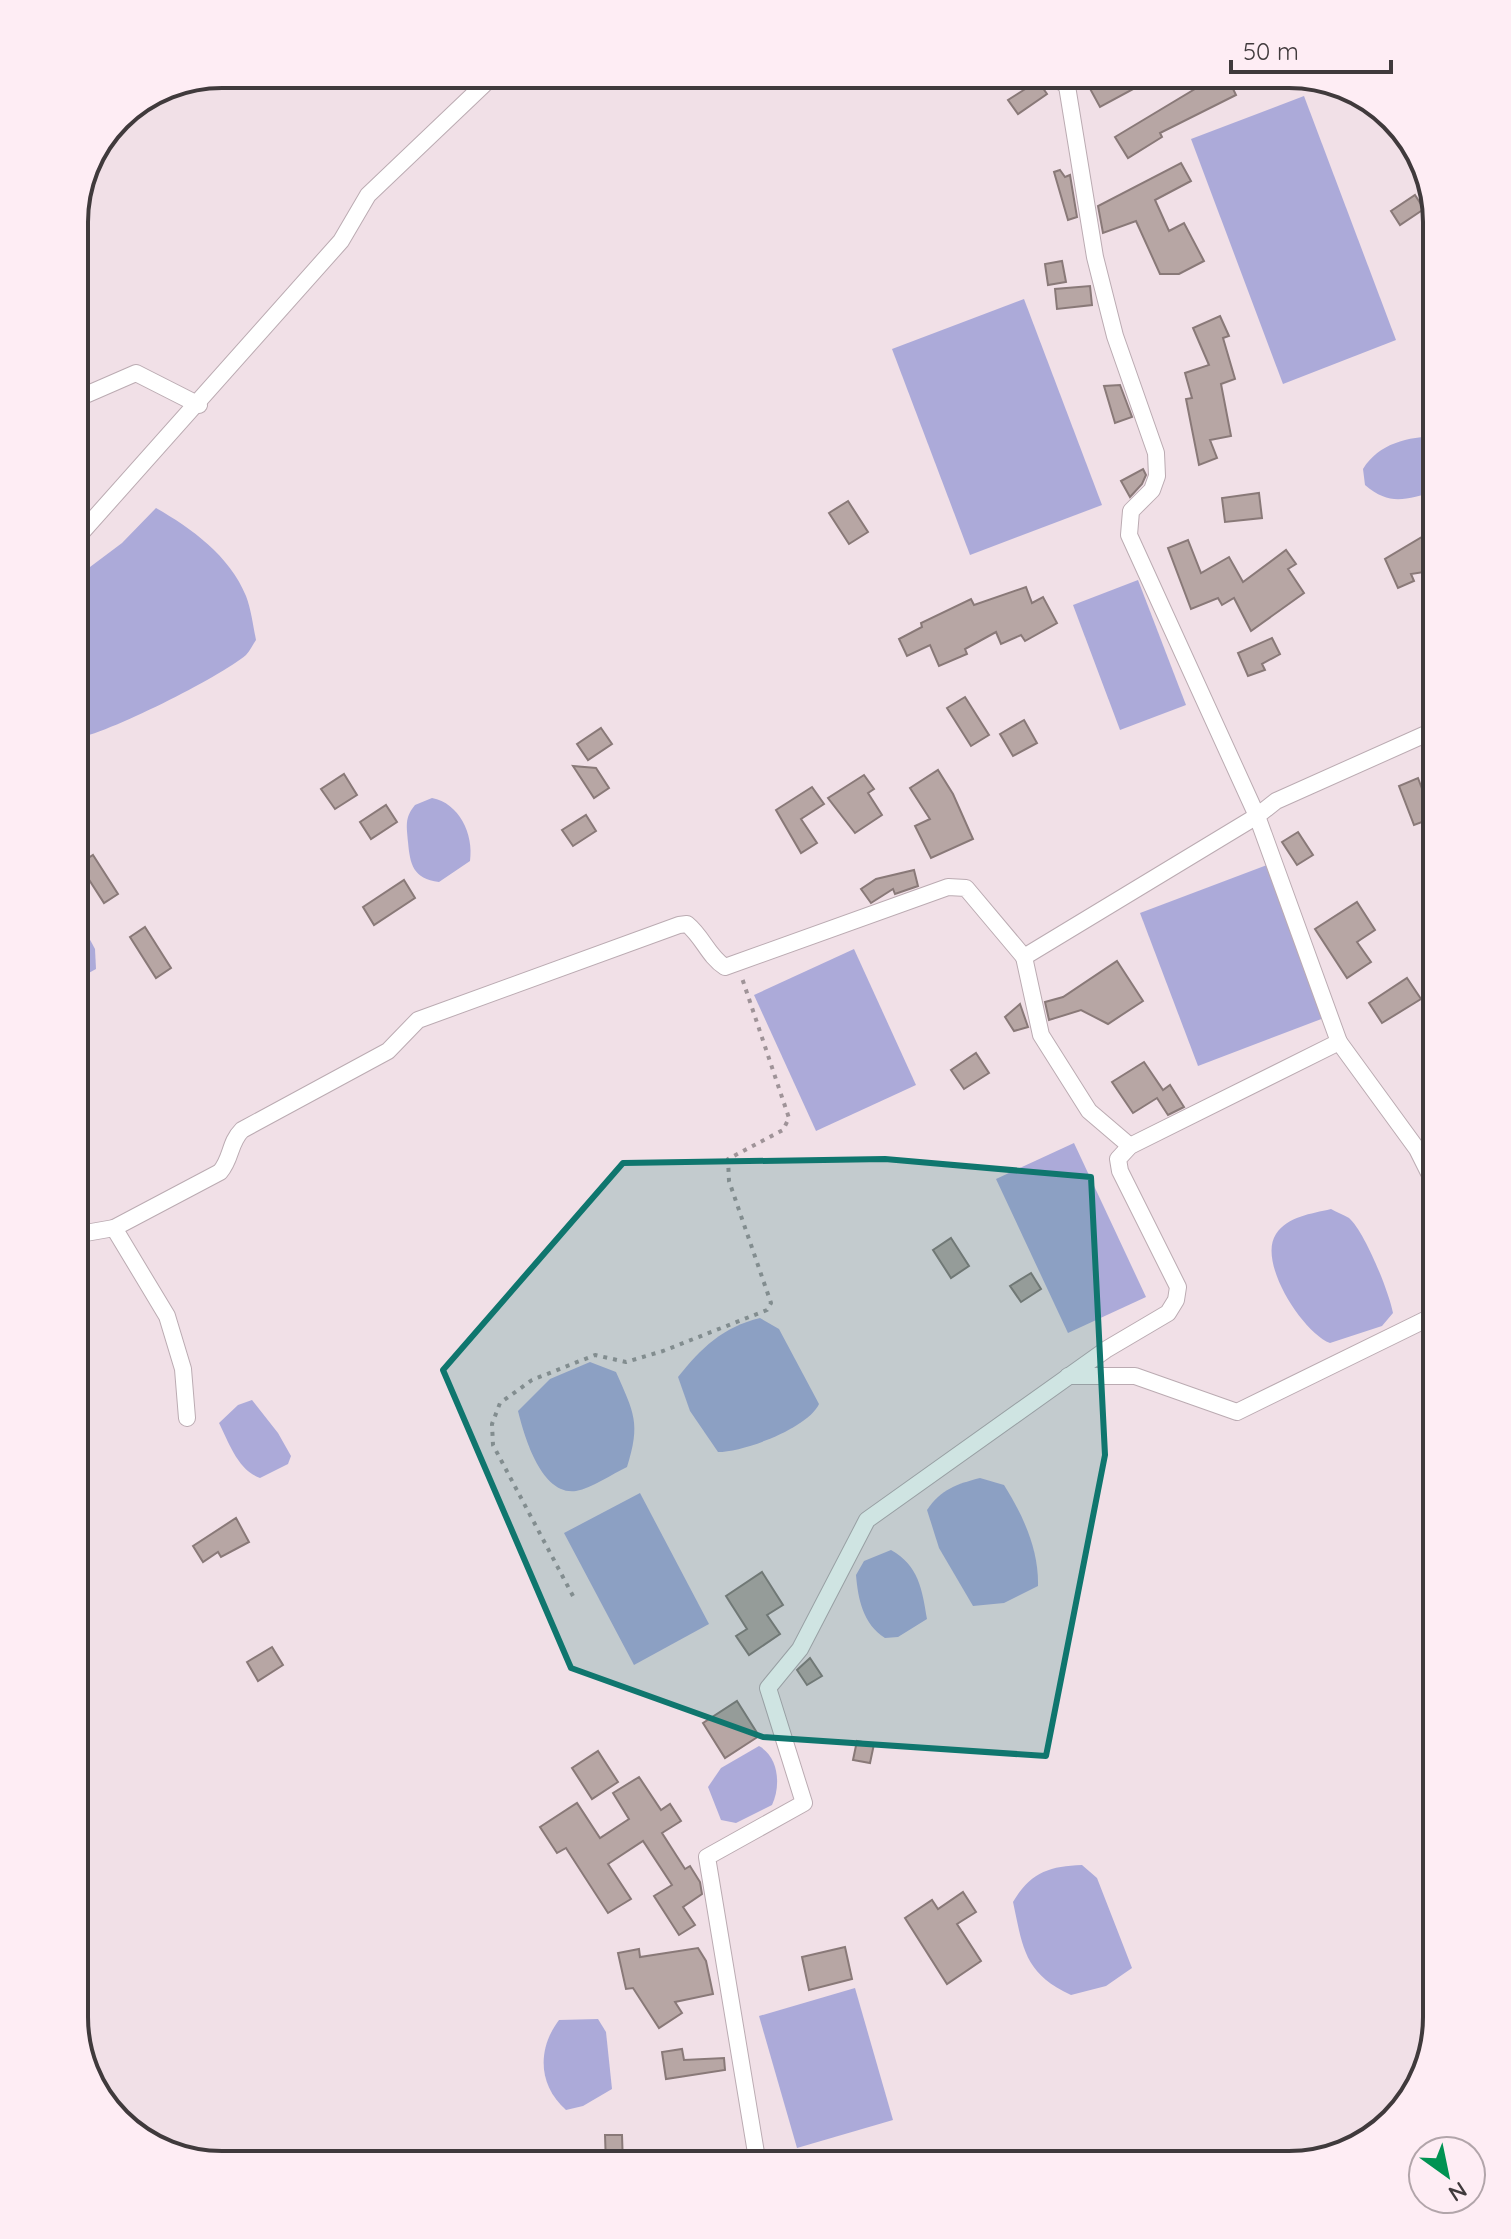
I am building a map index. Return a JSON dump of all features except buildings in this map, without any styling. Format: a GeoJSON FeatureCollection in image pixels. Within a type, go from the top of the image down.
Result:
{"type":"FeatureCollection","features":[{"type":"Feature","properties":{"kind":"street"},"geometry":{"type":"LineString","coordinates":[[88,526],[199,405],[341,241],[368,195],[480,88]]}},
{"type":"Feature","properties":{"kind":"street"},"geometry":{"type":"LineString","coordinates":[[1067,88],[1095,257],[1115,336],[1156,453],[1157,476],[1152,490],[1131,511],[1129,535],[1257,816],[1339,1042],[1423,1161]]}},
{"type":"Feature","properties":{"kind":"street"},"geometry":{"type":"LineString","coordinates":[[88,394],[136,373],[199,405]]}},
{"type":"Feature","properties":{"kind":"street"},"geometry":{"type":"LineString","coordinates":[[1024,957],[1257,816],[1276,801],[1423,735]]}},
{"type":"Feature","properties":{"kind":"street"},"geometry":{"type":"LineString","coordinates":[[88,1230],[114,1228],[220,1172],[229,1161],[232,1140],[242,1130],[388,1051],[418,1020],[679,925],[687,924],[697,932],[713,959],[725,967],[948,887],[966,888],[1024,957],[1041,1035],[1089,1111],[1130,1146]]}},
{"type":"Feature","properties":{"kind":"street"},"geometry":{"type":"LineString","coordinates":[[756,2151],[707,1857],[804,1803],[768,1688],[800,1649],[867,1520],[1068,1376],[1168,1313],[1176,1300],[1178,1287],[1120,1171],[1118,1159],[1130,1146],[1339,1042]]}},
{"type":"Feature","properties":{"kind":"street"},"geometry":{"type":"LineString","coordinates":[[114,1228],[167,1316],[183,1369],[187,1418]]}},
{"type":"Feature","properties":{"kind":"street"},"geometry":{"type":"LineString","coordinates":[[1068,1376],[1135,1376],[1237,1412],[1423,1321]]}},
{"type":"Feature","properties":{"kind":"path"},"geometry":{"type":"LineString","coordinates":[[573,1596],[493,1445],[492,1424],[500,1403],[532,1380],[595,1355],[626,1362],[663,1351],[767,1310],[771,1303],[729,1181],[728,1159],[783,1130],[789,1118],[737,964]]}},
{"type":"Feature","properties":{"kind":"highlighted area"},"geometry":{"type":"Polygon","coordinates":[[[885,1159],[1091,1177],[1105,1455],[1046,1756],[763,1737],[571,1668],[443,1370],[623,1163],[885,1159]]]}},
{"type":"Feature","properties":{"kind":"water"},"geometry":{"type":"Polygon","coordinates":[[[1304,96],[1396,340],[1283,384],[1191,139],[1304,96]]]}},
{"type":"Feature","properties":{"kind":"water"},"geometry":{"type":"Polygon","coordinates":[[[1024,299],[1102,505],[970,555],[892,349],[1024,299]]]}},
{"type":"Feature","properties":{"kind":"water"},"geometry":{"type":"Polygon","coordinates":[[[1423,437],[1423,494],[1391,499],[1365,485],[1363,469],[1377,453],[1395,443],[1423,437]]]}},
{"type":"Feature","properties":{"kind":"water"},"geometry":{"type":"Polygon","coordinates":[[[156,508],[196,534],[220,556],[239,582],[251,612],[256,640],[246,655],[189,690],[88,736],[88,568],[122,543],[156,508]]]}},
{"type":"Feature","properties":{"kind":"water"},"geometry":{"type":"Polygon","coordinates":[[[1138,580],[1186,705],[1120,730],[1073,605],[1138,580]]]}},
{"type":"Feature","properties":{"kind":"water"},"geometry":{"type":"Polygon","coordinates":[[[432,798],[450,806],[463,821],[471,851],[470,861],[439,882],[423,878],[414,869],[407,832],[408,818],[415,805],[432,798]]]}},
{"type":"Feature","properties":{"kind":"water"},"geometry":{"type":"Polygon","coordinates":[[[1267,865],[1324,1018],[1198,1066],[1140,913],[1267,865]]]}},
{"type":"Feature","properties":{"kind":"water"},"geometry":{"type":"Polygon","coordinates":[[[88,936],[95,949],[96,969],[88,973],[88,936]]]}},
{"type":"Feature","properties":{"kind":"water"},"geometry":{"type":"Polygon","coordinates":[[[854,949],[916,1085],[816,1131],[754,995],[854,949]]]}},
{"type":"Feature","properties":{"kind":"water"},"geometry":{"type":"Polygon","coordinates":[[[1074,1143],[1146,1297],[1068,1333],[996,1179],[1074,1143]]]}},
{"type":"Feature","properties":{"kind":"water"},"geometry":{"type":"Polygon","coordinates":[[[1331,1209],[1349,1218],[1362,1236],[1382,1277],[1393,1313],[1382,1326],[1330,1343],[1319,1337],[1296,1312],[1278,1278],[1272,1246],[1276,1234],[1287,1223],[1331,1209]]]}},
{"type":"Feature","properties":{"kind":"water"},"geometry":{"type":"Polygon","coordinates":[[[760,1318],[779,1329],[819,1404],[813,1413],[789,1430],[743,1448],[718,1452],[690,1411],[678,1377],[714,1340],[735,1327],[760,1318]]]}},
{"type":"Feature","properties":{"kind":"water"},"geometry":{"type":"Polygon","coordinates":[[[590,1362],[616,1372],[634,1418],[634,1439],[627,1467],[582,1489],[564,1490],[553,1484],[536,1462],[518,1411],[550,1379],[590,1362]]]}},
{"type":"Feature","properties":{"kind":"water"},"geometry":{"type":"Polygon","coordinates":[[[252,1400],[278,1433],[291,1456],[288,1464],[260,1478],[240,1462],[219,1423],[238,1405],[252,1400]]]}},
{"type":"Feature","properties":{"kind":"water"},"geometry":{"type":"Polygon","coordinates":[[[980,1478],[1004,1485],[1017,1508],[1033,1546],[1038,1586],[1004,1603],[973,1606],[939,1548],[927,1510],[950,1488],[980,1478]]]}},
{"type":"Feature","properties":{"kind":"water"},"geometry":{"type":"Polygon","coordinates":[[[640,1493],[709,1624],[634,1665],[564,1533],[640,1493]]]}},
{"type":"Feature","properties":{"kind":"water"},"geometry":{"type":"Polygon","coordinates":[[[891,1550],[908,1563],[918,1579],[927,1619],[898,1637],[885,1638],[871,1626],[863,1610],[856,1575],[864,1561],[891,1550]]]}},
{"type":"Feature","properties":{"kind":"water"},"geometry":{"type":"Polygon","coordinates":[[[759,1746],[771,1757],[776,1772],[777,1789],[772,1805],[736,1823],[721,1820],[708,1787],[721,1768],[759,1746]]]}},
{"type":"Feature","properties":{"kind":"water"},"geometry":{"type":"Polygon","coordinates":[[[1082,1865],[1097,1878],[1132,1968],[1106,1986],[1071,1995],[1044,1978],[1028,1958],[1013,1902],[1026,1884],[1042,1873],[1082,1865]]]}},
{"type":"Feature","properties":{"kind":"water"},"geometry":{"type":"Polygon","coordinates":[[[855,1988],[893,2120],[797,2148],[759,2016],[855,1988]]]}},
{"type":"Feature","properties":{"kind":"water"},"geometry":{"type":"Polygon","coordinates":[[[598,2019],[606,2032],[612,2089],[583,2106],[566,2110],[550,2089],[546,2078],[544,2055],[547,2043],[559,2020],[598,2019]]]}}]}
